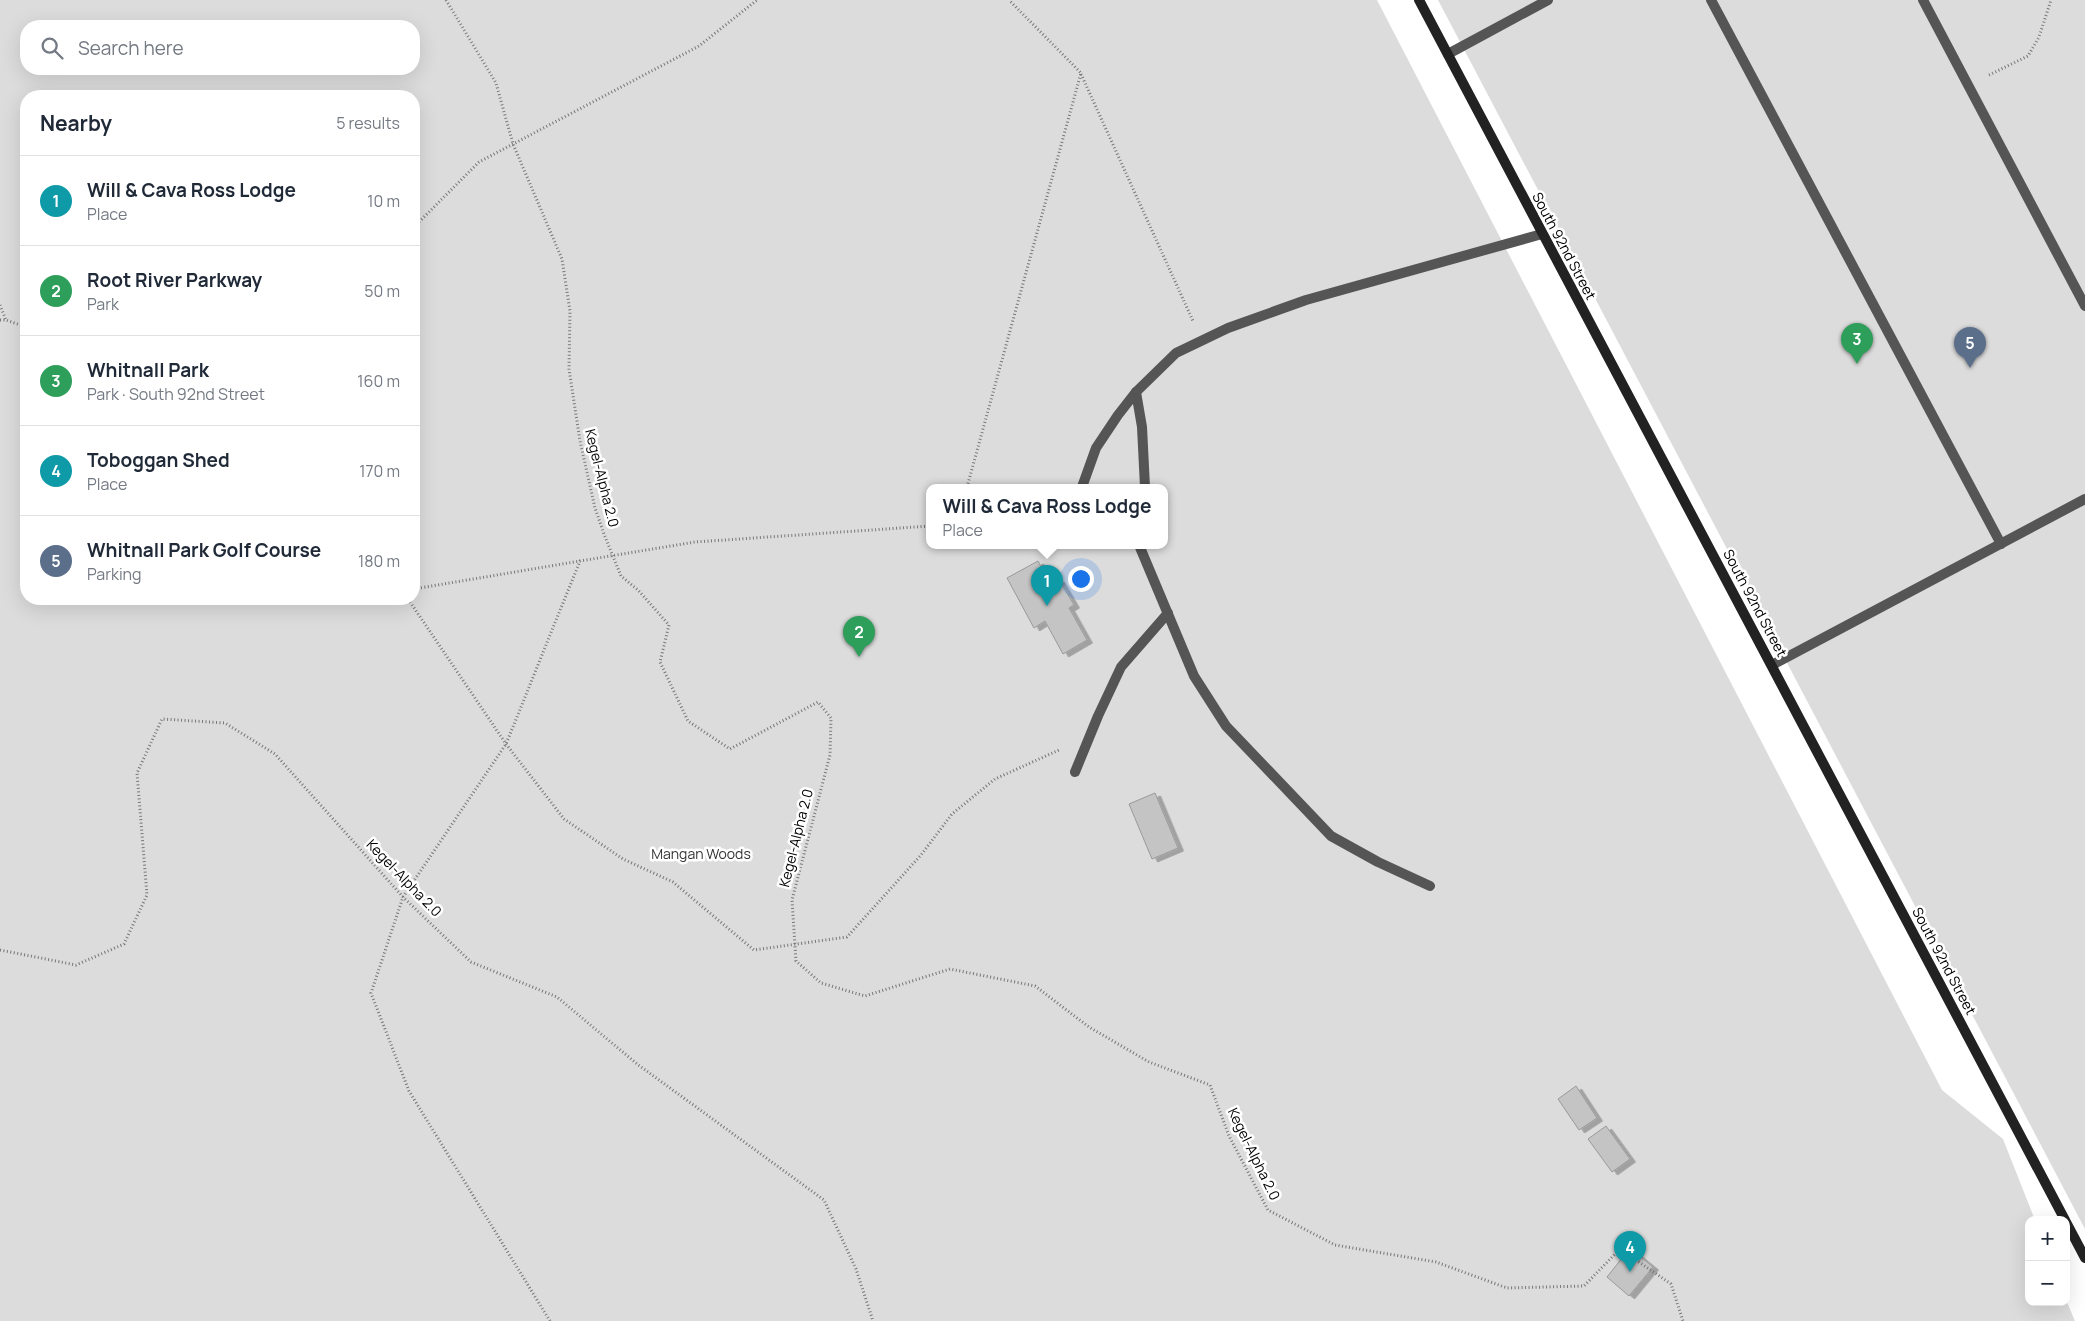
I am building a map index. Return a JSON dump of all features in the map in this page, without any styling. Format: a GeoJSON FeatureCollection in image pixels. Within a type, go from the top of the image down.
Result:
{"type":"FeatureCollection","features":[{"type":"Feature","properties":{"kind":"street","name":"South 92nd Street"},"geometry":{"type":"LineString","coordinates":[[1419,0],[2063,1216]]}},
{"type":"Feature","properties":{"kind":"street","name":"South 92nd Street"},"geometry":{"type":"LineString","coordinates":[[2070,1229],[2085,1258]]}},
{"type":"Feature","properties":{"kind":"lane"},"geometry":{"type":"LineString","coordinates":[[1448,54],[1548,0]]}},
{"type":"Feature","properties":{"kind":"lane"},"geometry":{"type":"LineString","coordinates":[[1711,0],[2001,544]]}},
{"type":"Feature","properties":{"kind":"lane"},"geometry":{"type":"LineString","coordinates":[[1923,0],[2085,306]]}},
{"type":"Feature","properties":{"kind":"lane"},"geometry":{"type":"LineString","coordinates":[[1083,484],[1096,448],[1136,392],[1176,352],[1228,328],[1306,300],[1542,234]]}},
{"type":"Feature","properties":{"kind":"lane"},"geometry":{"type":"LineString","coordinates":[[1136,392],[1142,428],[1145,484]]}},
{"type":"Feature","properties":{"kind":"lane"},"geometry":{"type":"LineString","coordinates":[[1772,665],[2085,499]]}},
{"type":"Feature","properties":{"kind":"lane"},"geometry":{"type":"LineString","coordinates":[[1140,549],[1194,676],[1226,726],[1331,836],[1378,862],[1430,886]]}},
{"type":"Feature","properties":{"kind":"lane"},"geometry":{"type":"LineString","coordinates":[[1074,772],[1121,667],[1168,613]]}},
{"type":"Feature","properties":{"kind":"path","name":"Kegel-Alpha 2.0"},"geometry":{"type":"LineString","coordinates":[[446,0],[496,83],[513,144],[562,259],[570,311],[569,369],[580,441],[595,508],[621,576],[638,590],[669,625],[660,662],[688,721],[730,749],[818,702],[831,718],[830,755],[792,900],[796,961],[821,983],[866,996],[950,969],[1035,986],[1089,1027],[1149,1062],[1210,1085],[1229,1136],[1268,1210],[1335,1245],[1436,1262],[1507,1288],[1584,1286],[1620,1249],[1671,1284],[1683,1321]]}},
{"type":"Feature","properties":{"kind":"path"},"geometry":{"type":"LineString","coordinates":[[420,221],[479,162],[699,46],[757,0]]}},
{"type":"Feature","properties":{"kind":"path"},"geometry":{"type":"LineString","coordinates":[[1009,0],[1081,73],[1201,341]]}},
{"type":"Feature","properties":{"kind":"path"},"geometry":{"type":"LineString","coordinates":[[1968,86],[2028,56],[2039,37],[2051,0]]}},
{"type":"Feature","properties":{"kind":"path"},"geometry":{"type":"LineString","coordinates":[[969,484],[1081,73]]}},
{"type":"Feature","properties":{"kind":"path"},"geometry":{"type":"LineString","coordinates":[[0,305],[6,320]]}},
{"type":"Feature","properties":{"kind":"path"},"geometry":{"type":"LineString","coordinates":[[0,320],[20,325]]}},
{"type":"Feature","properties":{"kind":"path"},"geometry":{"type":"LineString","coordinates":[[420,588],[694,542],[926,526]]}},
{"type":"Feature","properties":{"kind":"path"},"geometry":{"type":"LineString","coordinates":[[550,1321],[409,1091],[371,993],[403,897],[506,744],[580,561]]}},
{"type":"Feature","properties":{"kind":"path"},"geometry":{"type":"LineString","coordinates":[[412,605],[506,744],[564,819],[623,859],[673,882],[754,950],[847,937],[921,855],[952,814],[966,802],[995,779],[1089,737]]}},
{"type":"Feature","properties":{"kind":"path","name":"Kegel-Alpha 2.0"},"geometry":{"type":"LineString","coordinates":[[0,950],[76,965],[124,944],[147,895],[137,773],[162,719],[225,722],[275,754],[403,897],[472,962],[557,997],[637,1064],[824,1200],[856,1269],[873,1321]]}},
{"type":"Feature","properties":{"kind":"green space","name":"Mangan Woods"},"geometry":{"type":"Polygon","coordinates":[[[0,0],[1377,0],[1942,1090],[2003,1139],[2033,1216],[2025,1216],[2025,1306],[2069,1306],[2075,1321],[0,1321],[0,0]]]}},
{"type":"Feature","properties":{"kind":"green space"},"geometry":{"type":"Polygon","coordinates":[[[1438,0],[2085,0],[2085,1229],[1438,0]]]}},
{"type":"Feature","properties":{"kind":"building"},"geometry":{"type":"Polygon","coordinates":[[[1038,561],[1050,584],[1059,579],[1074,605],[1069,608],[1087,640],[1063,654],[1045,621],[1034,628],[1007,578],[1038,561]]]}},
{"type":"Feature","properties":{"kind":"building"},"geometry":{"type":"Polygon","coordinates":[[[1155,793],[1178,848],[1152,859],[1129,804],[1155,793]]]}},
{"type":"Feature","properties":{"kind":"building"},"geometry":{"type":"Polygon","coordinates":[[[1576,1086],[1597,1118],[1579,1130],[1558,1099],[1576,1086]]]}},
{"type":"Feature","properties":{"kind":"building"},"geometry":{"type":"Polygon","coordinates":[[[1606,1126],[1630,1159],[1612,1172],[1588,1139],[1606,1126]]]}},
{"type":"Feature","properties":{"kind":"building"},"geometry":{"type":"Polygon","coordinates":[[[1630,1248],[1653,1267],[1629,1296],[1607,1277],[1630,1248]]]}},
{"type":"Feature","properties":{"kind":"place","name":"Whitnall Park"},"geometry":{"type":"Point","coordinates":[1857,364]}},
{"type":"Feature","properties":{"kind":"place","name":"Whitnall Park Golf Course"},"geometry":{"type":"Point","coordinates":[1970,368]}},
{"type":"Feature","properties":{"kind":"place","name":"Will & Cava Ross Lodge"},"geometry":{"type":"Point","coordinates":[1047,606]}},
{"type":"Feature","properties":{"kind":"place","name":"Root River Parkway"},"geometry":{"type":"Point","coordinates":[859,657]}},
{"type":"Feature","properties":{"kind":"place","name":"Toboggan Shed"},"geometry":{"type":"Point","coordinates":[1630,1272]}}]}
